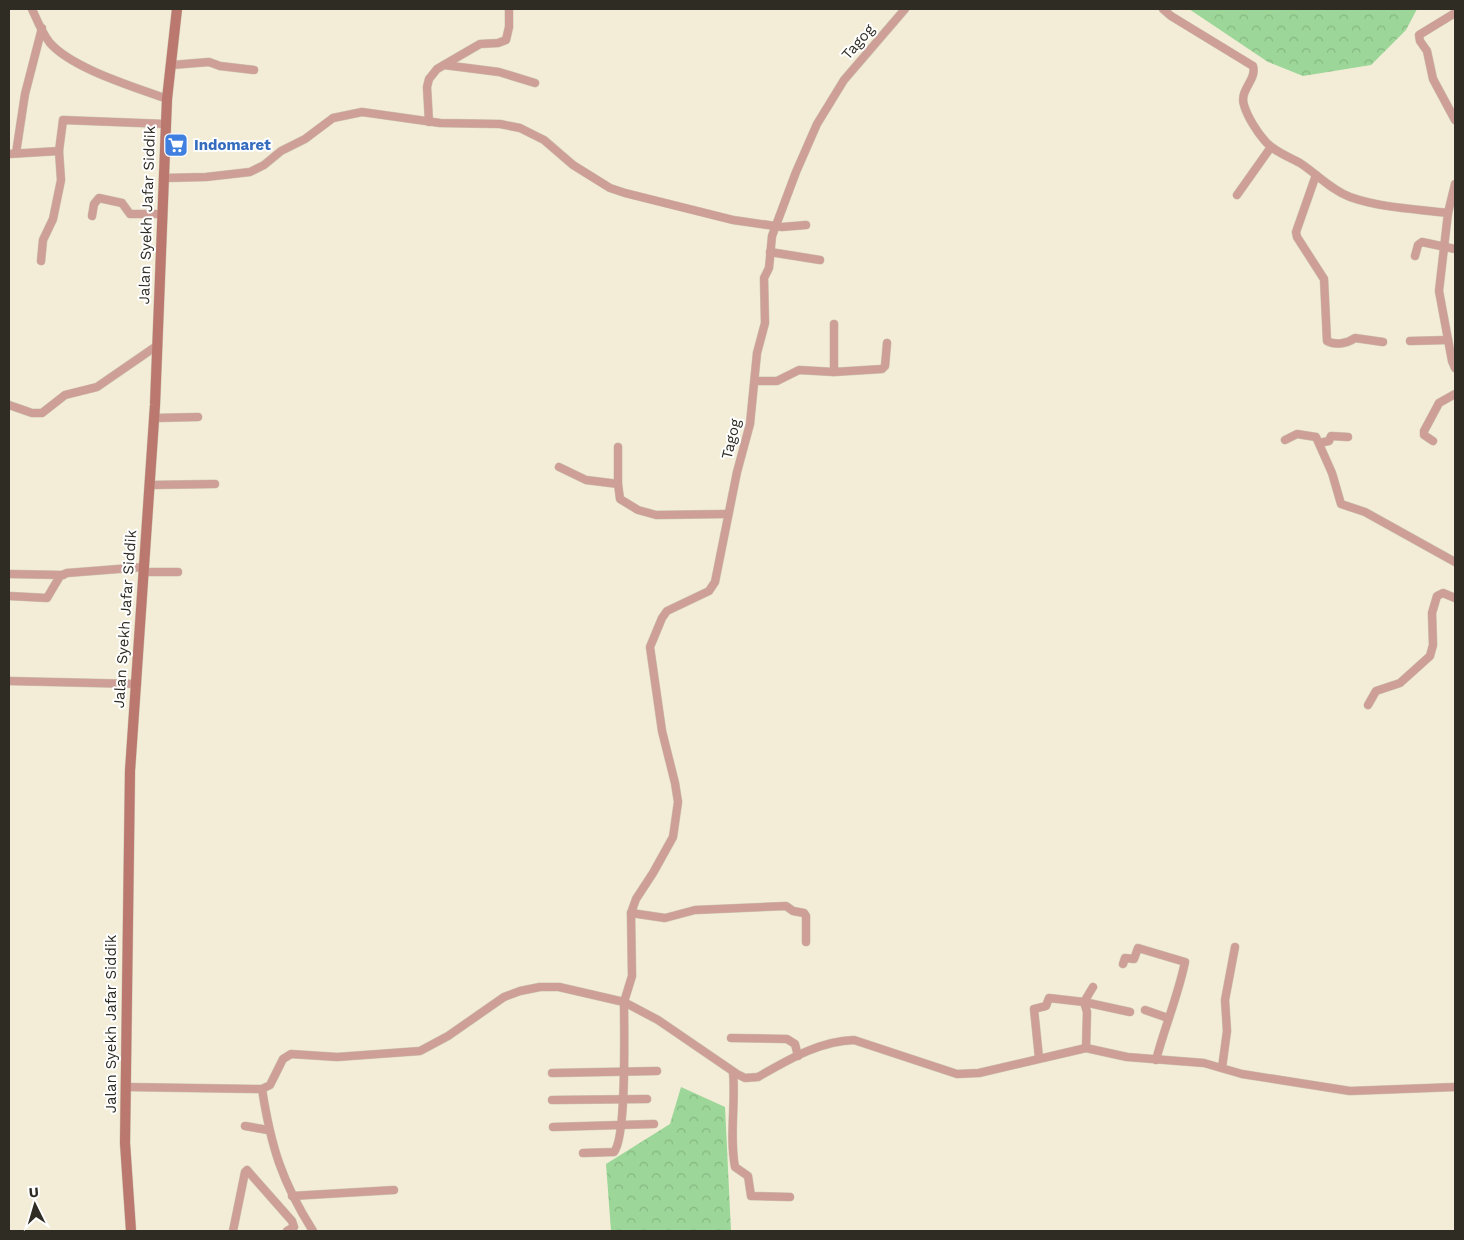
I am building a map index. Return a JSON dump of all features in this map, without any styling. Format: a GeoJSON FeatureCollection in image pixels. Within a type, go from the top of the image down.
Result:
{"type":"FeatureCollection","features":[{"type":"Feature","properties":{"kind":"main road","name":"Jalan Syekh Jafar Siddik"},"geometry":{"type":"LineString","coordinates":[[131,1231],[125,1157],[130,772],[154,418],[166,124],[177,9]]}},
{"type":"Feature","properties":{"kind":"street"},"geometry":{"type":"LineString","coordinates":[[32,9],[42,28],[57,49],[78,62],[168,99]]}},
{"type":"Feature","properties":{"kind":"street"},"geometry":{"type":"LineString","coordinates":[[429,122],[427,102],[429,79],[437,69],[480,44],[498,43],[506,40],[509,28],[509,9]]}},
{"type":"Feature","properties":{"kind":"street","name":"Tagog"},"geometry":{"type":"LineString","coordinates":[[630,913],[636,898],[653,873],[672,837],[678,802],[662,731],[650,647],[662,618],[667,611],[709,591],[713,587],[728,514],[750,424],[757,352],[765,323],[764,278],[769,268],[770,252],[776,226],[796,172],[817,124],[844,80],[905,9]]}},
{"type":"Feature","properties":{"kind":"street"},"geometry":{"type":"LineString","coordinates":[[1163,9],[1171,16],[1253,66],[1254,73],[1243,94],[1243,104],[1260,135],[1271,146],[1316,175],[1330,187],[1351,197],[1379,204],[1448,214]]}},
{"type":"Feature","properties":{"kind":"street"},"geometry":{"type":"LineString","coordinates":[[1455,12],[1419,35],[1420,41],[1427,51],[1432,79],[1455,120]]}},
{"type":"Feature","properties":{"kind":"street"},"geometry":{"type":"LineString","coordinates":[[42,28],[27,86],[13,153],[59,151]]}},
{"type":"Feature","properties":{"kind":"street"},"geometry":{"type":"LineString","coordinates":[[172,65],[209,62],[220,66],[254,70]]}},
{"type":"Feature","properties":{"kind":"street"},"geometry":{"type":"LineString","coordinates":[[444,65],[499,72],[534,83]]}},
{"type":"Feature","properties":{"kind":"street"},"geometry":{"type":"LineString","coordinates":[[164,178],[206,177],[250,172],[264,165],[281,151],[305,139],[326,123],[344,114],[378,113],[429,122],[500,124],[520,128],[544,140],[573,165],[610,188],[733,220],[776,226],[806,225]]}},
{"type":"Feature","properties":{"kind":"street"},"geometry":{"type":"LineString","coordinates":[[41,262],[43,240],[53,219],[61,180],[59,151],[63,120],[166,124]]}},
{"type":"Feature","properties":{"kind":"street"},"geometry":{"type":"LineString","coordinates":[[1236,196],[1271,146]]}},
{"type":"Feature","properties":{"kind":"street"},"geometry":{"type":"LineString","coordinates":[[1316,175],[1296,232],[1297,238],[1324,279],[1327,341],[1329,343],[1350,343],[1355,338],[1383,342]]}},
{"type":"Feature","properties":{"kind":"street"},"geometry":{"type":"LineString","coordinates":[[1455,184],[1448,214],[1439,291],[1455,368]]}},
{"type":"Feature","properties":{"kind":"street"},"geometry":{"type":"LineString","coordinates":[[92,216],[94,204],[99,198],[122,203],[130,214],[162,214]]}},
{"type":"Feature","properties":{"kind":"street"},"geometry":{"type":"LineString","coordinates":[[1415,256],[1421,242],[1455,249]]}},
{"type":"Feature","properties":{"kind":"street"},"geometry":{"type":"LineString","coordinates":[[770,252],[820,260]]}},
{"type":"Feature","properties":{"kind":"street"},"geometry":{"type":"LineString","coordinates":[[834,324],[834,372]]}},
{"type":"Feature","properties":{"kind":"street"},"geometry":{"type":"LineString","coordinates":[[1410,341],[1448,340]]}},
{"type":"Feature","properties":{"kind":"street"},"geometry":{"type":"LineString","coordinates":[[755,381],[777,381],[796,370],[834,372],[884,368],[887,343]]}},
{"type":"Feature","properties":{"kind":"street"},"geometry":{"type":"LineString","coordinates":[[9,405],[32,413],[42,413],[65,394],[98,387],[158,345]]}},
{"type":"Feature","properties":{"kind":"street"},"geometry":{"type":"LineString","coordinates":[[1433,441],[1424,435],[1424,432],[1439,403],[1455,394]]}},
{"type":"Feature","properties":{"kind":"street"},"geometry":{"type":"LineString","coordinates":[[154,418],[198,417]]}},
{"type":"Feature","properties":{"kind":"street"},"geometry":{"type":"LineString","coordinates":[[1285,440],[1301,434],[1316,437],[1332,473],[1341,504],[1365,512],[1455,562]]}},
{"type":"Feature","properties":{"kind":"street"},"geometry":{"type":"LineString","coordinates":[[1320,443],[1328,441],[1331,436],[1348,436]]}},
{"type":"Feature","properties":{"kind":"street"},"geometry":{"type":"LineString","coordinates":[[618,447],[620,499],[648,514],[728,514]]}},
{"type":"Feature","properties":{"kind":"street"},"geometry":{"type":"LineString","coordinates":[[559,467],[586,480],[618,484]]}},
{"type":"Feature","properties":{"kind":"street"},"geometry":{"type":"LineString","coordinates":[[149,485],[215,484]]}},
{"type":"Feature","properties":{"kind":"street"},"geometry":{"type":"LineString","coordinates":[[9,574],[63,575],[143,569],[178,572]]}},
{"type":"Feature","properties":{"kind":"street"},"geometry":{"type":"LineString","coordinates":[[9,596],[47,598],[63,575]]}},
{"type":"Feature","properties":{"kind":"street"},"geometry":{"type":"LineString","coordinates":[[1368,704],[1376,691],[1400,684],[1430,656],[1433,645],[1432,613],[1437,596],[1443,593],[1455,598]]}},
{"type":"Feature","properties":{"kind":"street"},"geometry":{"type":"LineString","coordinates":[[9,681],[137,684]]}},
{"type":"Feature","properties":{"kind":"street"},"geometry":{"type":"LineString","coordinates":[[584,1153],[614,1152],[618,1146],[622,1125],[624,1002],[632,976],[630,913],[665,918],[695,910],[786,906],[793,910],[801,911],[806,916],[806,942]]}},
{"type":"Feature","properties":{"kind":"street"},"geometry":{"type":"LineString","coordinates":[[1222,1068],[1227,1032],[1225,1000],[1235,947]]}},
{"type":"Feature","properties":{"kind":"street"},"geometry":{"type":"LineString","coordinates":[[1122,964],[1125,958],[1134,959],[1138,948],[1185,962],[1175,1004],[1168,1018],[1156,1060]]}},
{"type":"Feature","properties":{"kind":"street"},"geometry":{"type":"LineString","coordinates":[[126,1087],[262,1089],[270,1085],[283,1059],[291,1054],[337,1057],[420,1051],[448,1036],[499,1000],[520,990],[540,987],[559,987],[624,1002],[658,1020],[733,1072],[745,1078],[758,1078],[798,1056],[829,1043],[854,1040],[957,1074],[979,1073],[1012,1067],[1039,1058],[1086,1048],[1127,1057],[1204,1063],[1294,1084],[1350,1092],[1455,1087]]}},
{"type":"Feature","properties":{"kind":"street"},"geometry":{"type":"LineString","coordinates":[[1086,1048],[1087,1012],[1084,1002],[1093,987]]}},
{"type":"Feature","properties":{"kind":"street"},"geometry":{"type":"LineString","coordinates":[[1039,1058],[1036,1008],[1046,1006],[1051,998],[1084,1002],[1130,1012]]}},
{"type":"Feature","properties":{"kind":"street"},"geometry":{"type":"LineString","coordinates":[[1146,1010],[1168,1018]]}},
{"type":"Feature","properties":{"kind":"street"},"geometry":{"type":"LineString","coordinates":[[731,1038],[787,1039],[795,1044],[798,1056]]}},
{"type":"Feature","properties":{"kind":"street"},"geometry":{"type":"LineString","coordinates":[[552,1073],[657,1071]]}},
{"type":"Feature","properties":{"kind":"street"},"geometry":{"type":"LineString","coordinates":[[733,1072],[735,1092],[732,1114],[734,1167],[748,1176],[751,1196],[790,1197]]}},
{"type":"Feature","properties":{"kind":"street"},"geometry":{"type":"LineString","coordinates":[[262,1089],[268,1130],[274,1153],[292,1196],[314,1231]]}},
{"type":"Feature","properties":{"kind":"street"},"geometry":{"type":"LineString","coordinates":[[552,1100],[647,1099]]}},
{"type":"Feature","properties":{"kind":"street"},"geometry":{"type":"LineString","coordinates":[[553,1127],[654,1124]]}},
{"type":"Feature","properties":{"kind":"street"},"geometry":{"type":"LineString","coordinates":[[245,1126],[268,1130]]}},
{"type":"Feature","properties":{"kind":"street"},"geometry":{"type":"LineString","coordinates":[[232,1231],[245,1172],[248,1170],[292,1221],[294,1227],[287,1231]]}},
{"type":"Feature","properties":{"kind":"street"},"geometry":{"type":"LineString","coordinates":[[292,1196],[394,1190]]}},
{"type":"Feature","properties":{"kind":"green space"},"geometry":{"type":"Polygon","coordinates":[[[1189,9],[1417,9],[1406,30],[1371,65],[1303,76],[1268,62],[1189,9]]]}},
{"type":"Feature","properties":{"kind":"green space"},"geometry":{"type":"Polygon","coordinates":[[[681,1087],[725,1107],[731,1231],[611,1231],[606,1164],[670,1124],[681,1087]]]}},
{"type":"Feature","properties":{"kind":"place","name":"Indomaret"},"geometry":{"type":"Point","coordinates":[176,145]}}]}
